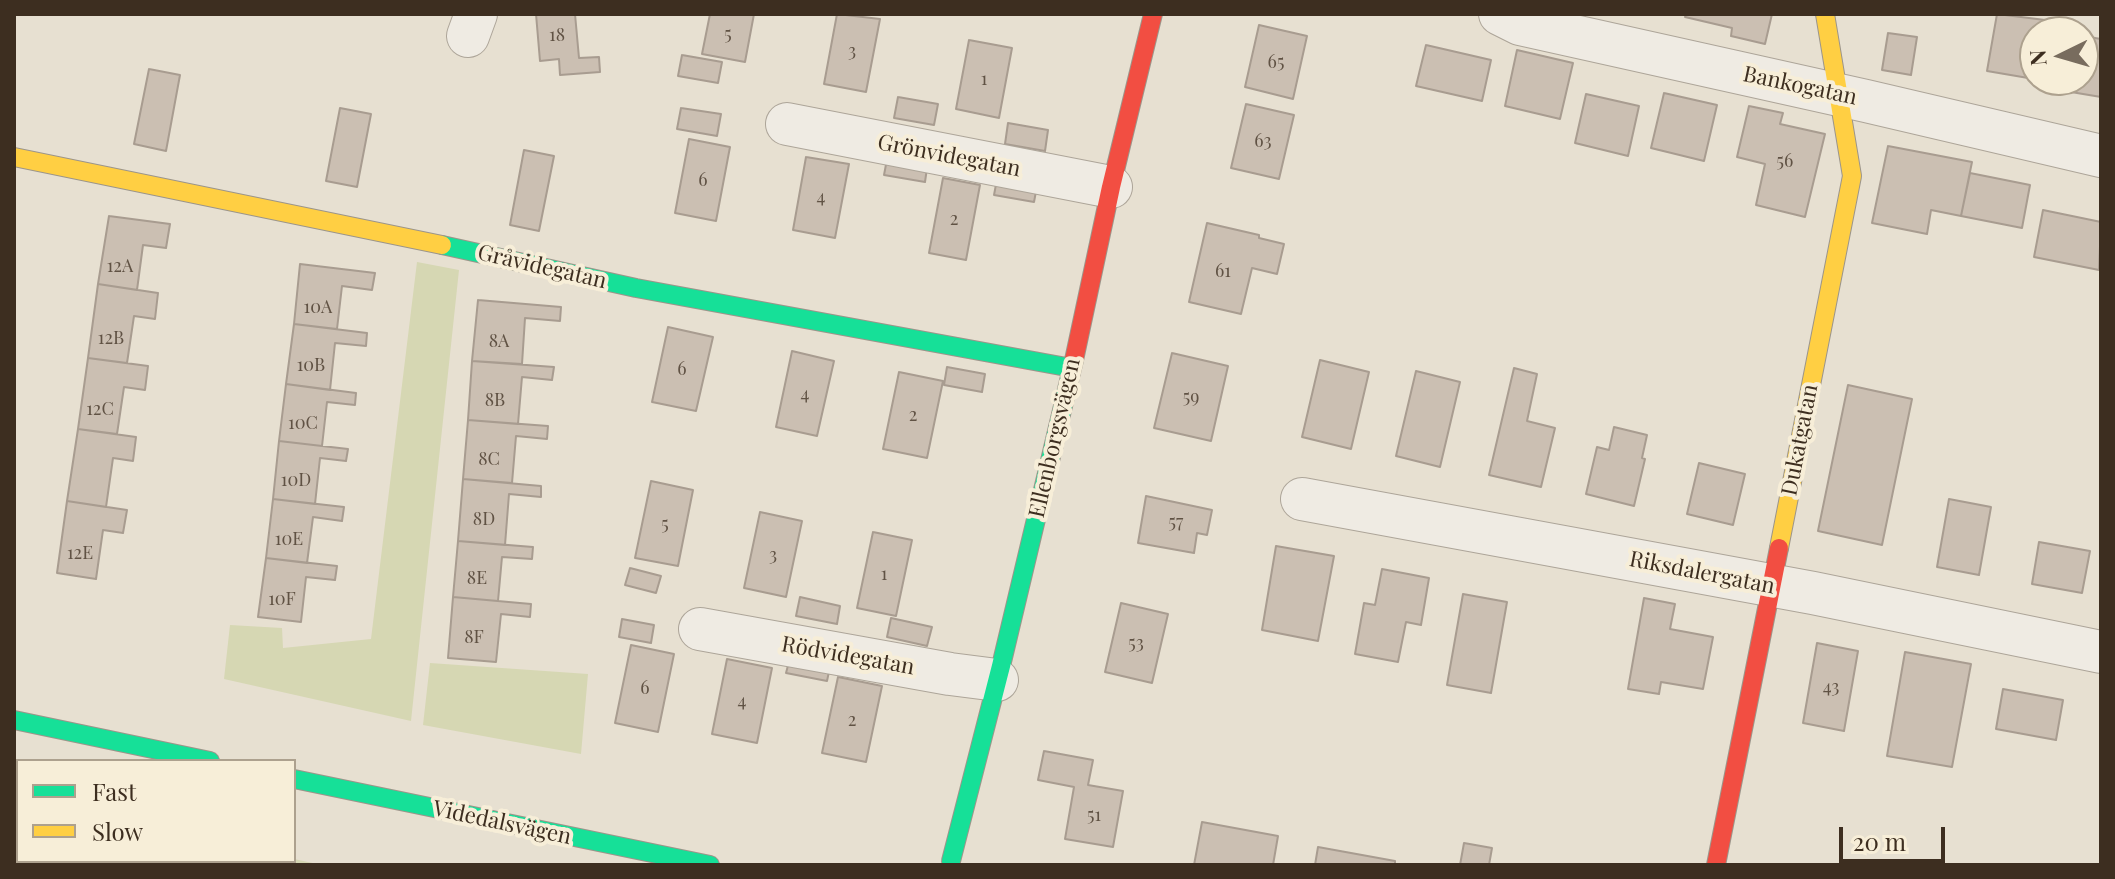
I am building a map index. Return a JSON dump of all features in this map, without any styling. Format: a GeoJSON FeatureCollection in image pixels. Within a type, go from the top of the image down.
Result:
{"type":"FeatureCollection","features":[{"type":"Feature","properties":{"kind":"street","name":"Ellenborgsvägen"},"geometry":{"type":"LineString","coordinates":[[952,864],[1072,368],[1153,14]]}},
{"type":"Feature","properties":{"kind":"street","name":"Bankogatan"},"geometry":{"type":"LineString","coordinates":[[1500,14],[1520,24],[2101,156]]}},
{"type":"Feature","properties":{"kind":"street","name":"Dukatgatan"},"geometry":{"type":"LineString","coordinates":[[1716,865],[1852,176],[1825,14]]}},
{"type":"Feature","properties":{"kind":"street","name":"Grönvidegatan"},"geometry":{"type":"LineString","coordinates":[[787,124],[1111,187]]}},
{"type":"Feature","properties":{"kind":"street","name":"Gråvidegatan"},"geometry":{"type":"LineString","coordinates":[[14,157],[437,243],[636,288],[1072,368]]}},
{"type":"Feature","properties":{"kind":"street","name":"Riksdalergatan"},"geometry":{"type":"LineString","coordinates":[[1302,499],[1772,586],[2101,652]]}},
{"type":"Feature","properties":{"kind":"street","name":"Rödvidegatan"},"geometry":{"type":"LineString","coordinates":[[700,629],[997,680]]}},
{"type":"Feature","properties":{"kind":"street"},"geometry":{"type":"LineString","coordinates":[[14,720],[200,759]]}},
{"type":"Feature","properties":{"kind":"street","name":"Videdalsvägen"},"geometry":{"type":"LineString","coordinates":[[296,779],[710,865]]}},
{"type":"Feature","properties":{"kind":"green space"},"geometry":{"type":"Polygon","coordinates":[[[417,262],[459,270],[411,721],[224,679],[230,625],[282,628],[283,648],[371,639],[417,262]]]}},
{"type":"Feature","properties":{"kind":"green space"},"geometry":{"type":"Polygon","coordinates":[[[430,663],[588,674],[581,754],[423,725],[430,663]]]}},
{"type":"Feature","properties":{"kind":"green space"},"geometry":{"type":"Polygon","coordinates":[[[296,859],[322,865],[201,865],[296,863],[296,859]]]}},
{"type":"Feature","properties":{"kind":"green space"},"geometry":{"type":"Polygon","coordinates":[[[50,863],[184,863],[183,865],[50,863]]]}},
{"type":"Feature","properties":{"kind":"building"},"geometry":{"type":"Polygon","coordinates":[[[536,14],[575,14],[579,58],[599,57],[600,72],[560,75],[559,59],[540,61],[536,14]]]}},
{"type":"Feature","properties":{"kind":"building"},"geometry":{"type":"Polygon","coordinates":[[[710,14],[754,14],[745,62],[702,54],[710,14]]]}},
{"type":"Feature","properties":{"kind":"building"},"geometry":{"type":"Polygon","coordinates":[[[837,14],[880,19],[866,92],[824,84],[837,14]]]}},
{"type":"Feature","properties":{"kind":"building"},"geometry":{"type":"Polygon","coordinates":[[[1686,14],[1772,14],[1765,44],[1731,36],[1732,28],[1685,17],[1686,14]]]}},
{"type":"Feature","properties":{"kind":"building"},"geometry":{"type":"Polygon","coordinates":[[[1997,14],[2019,17],[2019,76],[1987,71],[1997,14]]]}},
{"type":"Feature","properties":{"kind":"building"},"geometry":{"type":"Polygon","coordinates":[[[1259,25],[1307,36],[1293,99],[1245,87],[1259,25]]]}},
{"type":"Feature","properties":{"kind":"building"},"geometry":{"type":"Polygon","coordinates":[[[1888,33],[1917,37],[1911,75],[1882,70],[1888,33]]]}},
{"type":"Feature","properties":{"kind":"building"},"geometry":{"type":"Polygon","coordinates":[[[2099,39],[2101,39],[2101,97],[2095,96],[2099,96],[2099,39]]]}},
{"type":"Feature","properties":{"kind":"building"},"geometry":{"type":"Polygon","coordinates":[[[969,40],[1012,48],[999,118],[956,109],[969,40]]]}},
{"type":"Feature","properties":{"kind":"building"},"geometry":{"type":"Polygon","coordinates":[[[1426,45],[1491,60],[1482,101],[1416,86],[1426,45]]]}},
{"type":"Feature","properties":{"kind":"building"},"geometry":{"type":"Polygon","coordinates":[[[1517,50],[1573,63],[1560,119],[1505,106],[1517,50]]]}},
{"type":"Feature","properties":{"kind":"building"},"geometry":{"type":"Polygon","coordinates":[[[682,55],[722,62],[718,83],[678,76],[682,55]]]}},
{"type":"Feature","properties":{"kind":"building"},"geometry":{"type":"Polygon","coordinates":[[[149,69],[180,75],[166,151],[134,144],[149,69]]]}},
{"type":"Feature","properties":{"kind":"building"},"geometry":{"type":"Polygon","coordinates":[[[1664,93],[1717,105],[1704,161],[1651,148],[1664,93]]]}},
{"type":"Feature","properties":{"kind":"building"},"geometry":{"type":"Polygon","coordinates":[[[1586,94],[1639,106],[1628,156],[1575,143],[1586,94]]]}},
{"type":"Feature","properties":{"kind":"building"},"geometry":{"type":"Polygon","coordinates":[[[898,97],[938,104],[934,125],[894,118],[898,97]]]}},
{"type":"Feature","properties":{"kind":"building"},"geometry":{"type":"Polygon","coordinates":[[[1246,104],[1294,115],[1279,179],[1231,168],[1246,104]]]}},
{"type":"Feature","properties":{"kind":"building"},"geometry":{"type":"Polygon","coordinates":[[[1749,106],[1783,113],[1780,124],[1825,134],[1805,217],[1756,205],[1765,164],[1737,157],[1749,106]]]}},
{"type":"Feature","properties":{"kind":"building"},"geometry":{"type":"Polygon","coordinates":[[[340,108],[371,114],[357,187],[326,181],[340,108]]]}},
{"type":"Feature","properties":{"kind":"building"},"geometry":{"type":"Polygon","coordinates":[[[681,108],[721,114],[717,136],[677,129],[681,108]]]}},
{"type":"Feature","properties":{"kind":"building"},"geometry":{"type":"Polygon","coordinates":[[[1008,123],[1048,130],[1045,151],[1005,144],[1008,123]]]}},
{"type":"Feature","properties":{"kind":"building"},"geometry":{"type":"Polygon","coordinates":[[[689,139],[730,147],[716,221],[675,213],[689,139]]]}},
{"type":"Feature","properties":{"kind":"building"},"geometry":{"type":"Polygon","coordinates":[[[1888,146],[1972,162],[1961,216],[1931,210],[1927,234],[1872,223],[1888,146]]]}},
{"type":"Feature","properties":{"kind":"building"},"geometry":{"type":"Polygon","coordinates":[[[524,150],[554,156],[539,231],[510,225],[524,150]]]}},
{"type":"Feature","properties":{"kind":"building"},"geometry":{"type":"Polygon","coordinates":[[[888,154],[928,161],[925,182],[884,175],[888,154]]]}},
{"type":"Feature","properties":{"kind":"building"},"geometry":{"type":"Polygon","coordinates":[[[806,157],[849,164],[835,238],[793,230],[806,157]]]}},
{"type":"Feature","properties":{"kind":"building"},"geometry":{"type":"Polygon","coordinates":[[[1970,173],[2030,185],[2022,228],[1961,216],[1970,173]]]}},
{"type":"Feature","properties":{"kind":"building"},"geometry":{"type":"Polygon","coordinates":[[[998,174],[1038,181],[1034,202],[994,195],[998,174]]]}},
{"type":"Feature","properties":{"kind":"building"},"geometry":{"type":"Polygon","coordinates":[[[943,178],[980,185],[966,260],[929,253],[943,178]]]}},
{"type":"Feature","properties":{"kind":"building"},"geometry":{"type":"Polygon","coordinates":[[[2043,210],[2101,222],[2099,270],[2034,257],[2043,210]]]}},
{"type":"Feature","properties":{"kind":"building"},"geometry":{"type":"Polygon","coordinates":[[[109,216],[170,224],[166,248],[143,245],[137,290],[98,284],[109,216]]]}},
{"type":"Feature","properties":{"kind":"building"},"geometry":{"type":"Polygon","coordinates":[[[1207,223],[1284,244],[1277,274],[1252,268],[1241,314],[1189,302],[1207,223]]]}},
{"type":"Feature","properties":{"kind":"building"},"geometry":{"type":"Polygon","coordinates":[[[300,264],[375,273],[372,290],[342,286],[337,329],[294,324],[300,264]]]}},
{"type":"Feature","properties":{"kind":"building"},"geometry":{"type":"Polygon","coordinates":[[[98,284],[158,293],[155,319],[134,316],[127,363],[88,358],[98,284]]]}},
{"type":"Feature","properties":{"kind":"building"},"geometry":{"type":"Polygon","coordinates":[[[478,300],[561,307],[560,321],[525,318],[522,364],[472,361],[478,300]]]}},
{"type":"Feature","properties":{"kind":"building"},"geometry":{"type":"Polygon","coordinates":[[[294,324],[367,333],[366,346],[335,343],[330,390],[286,384],[294,324]]]}},
{"type":"Feature","properties":{"kind":"building"},"geometry":{"type":"Polygon","coordinates":[[[668,327],[713,337],[696,411],[652,402],[668,327]]]}},
{"type":"Feature","properties":{"kind":"building"},"geometry":{"type":"Polygon","coordinates":[[[792,351],[834,361],[817,436],[776,427],[792,351]]]}},
{"type":"Feature","properties":{"kind":"building"},"geometry":{"type":"Polygon","coordinates":[[[1172,353],[1228,366],[1211,441],[1154,428],[1172,353]]]}},
{"type":"Feature","properties":{"kind":"building"},"geometry":{"type":"Polygon","coordinates":[[[88,358],[148,366],[145,390],[124,387],[117,434],[78,429],[88,358]]]}},
{"type":"Feature","properties":{"kind":"building"},"geometry":{"type":"Polygon","coordinates":[[[1320,360],[1369,372],[1351,449],[1302,437],[1320,360]]]}},
{"type":"Feature","properties":{"kind":"building"},"geometry":{"type":"Polygon","coordinates":[[[472,361],[554,367],[552,380],[522,377],[518,424],[468,420],[472,361]]]}},
{"type":"Feature","properties":{"kind":"building"},"geometry":{"type":"Polygon","coordinates":[[[947,367],[985,374],[982,392],[944,385],[947,367]]]}},
{"type":"Feature","properties":{"kind":"building"},"geometry":{"type":"Polygon","coordinates":[[[1514,368],[1537,374],[1527,421],[1555,428],[1541,487],[1489,475],[1514,368]]]}},
{"type":"Feature","properties":{"kind":"building"},"geometry":{"type":"Polygon","coordinates":[[[1416,371],[1460,382],[1440,467],[1396,456],[1416,371]]]}},
{"type":"Feature","properties":{"kind":"building"},"geometry":{"type":"Polygon","coordinates":[[[899,372],[943,381],[927,458],[883,449],[899,372]]]}},
{"type":"Feature","properties":{"kind":"building"},"geometry":{"type":"Polygon","coordinates":[[[286,384],[356,393],[355,405],[327,402],[322,446],[279,441],[286,384]]]}},
{"type":"Feature","properties":{"kind":"building"},"geometry":{"type":"Polygon","coordinates":[[[1848,385],[1912,399],[1882,545],[1818,531],[1848,385]]]}},
{"type":"Feature","properties":{"kind":"building"},"geometry":{"type":"Polygon","coordinates":[[[468,420],[548,426],[547,439],[516,436],[512,483],[463,479],[468,420]]]}},
{"type":"Feature","properties":{"kind":"building"},"geometry":{"type":"Polygon","coordinates":[[[1614,427],[1647,435],[1634,506],[1586,494],[1597,447],[1609,450],[1614,427]]]}},
{"type":"Feature","properties":{"kind":"building"},"geometry":{"type":"Polygon","coordinates":[[[78,429],[136,437],[133,461],[113,458],[106,507],[67,501],[78,429]]]}},
{"type":"Feature","properties":{"kind":"building"},"geometry":{"type":"Polygon","coordinates":[[[279,441],[348,449],[346,461],[320,458],[315,504],[273,499],[279,441]]]}},
{"type":"Feature","properties":{"kind":"building"},"geometry":{"type":"Polygon","coordinates":[[[1699,463],[1745,474],[1733,525],[1687,514],[1699,463]]]}},
{"type":"Feature","properties":{"kind":"building"},"geometry":{"type":"Polygon","coordinates":[[[463,479],[541,486],[541,497],[509,494],[505,545],[458,541],[463,479]]]}},
{"type":"Feature","properties":{"kind":"building"},"geometry":{"type":"Polygon","coordinates":[[[651,481],[693,490],[678,566],[635,558],[651,481]]]}},
{"type":"Feature","properties":{"kind":"building"},"geometry":{"type":"Polygon","coordinates":[[[1146,496],[1212,510],[1207,535],[1197,533],[1194,553],[1138,543],[1146,496]]]}},
{"type":"Feature","properties":{"kind":"building"},"geometry":{"type":"Polygon","coordinates":[[[273,499],[344,507],[342,521],[313,517],[307,563],[266,558],[273,499]]]}},
{"type":"Feature","properties":{"kind":"building"},"geometry":{"type":"Polygon","coordinates":[[[1949,499],[1991,507],[1979,575],[1937,567],[1949,499]]]}},
{"type":"Feature","properties":{"kind":"building"},"geometry":{"type":"Polygon","coordinates":[[[67,501],[127,510],[123,533],[103,530],[96,579],[57,573],[67,501]]]}},
{"type":"Feature","properties":{"kind":"building"},"geometry":{"type":"Polygon","coordinates":[[[760,512],[802,521],[786,597],[744,588],[760,512]]]}},
{"type":"Feature","properties":{"kind":"building"},"geometry":{"type":"Polygon","coordinates":[[[873,532],[912,540],[896,616],[857,608],[873,532]]]}},
{"type":"Feature","properties":{"kind":"building"},"geometry":{"type":"Polygon","coordinates":[[[458,541],[533,547],[532,559],[502,557],[498,601],[453,597],[458,541]]]}},
{"type":"Feature","properties":{"kind":"building"},"geometry":{"type":"Polygon","coordinates":[[[2039,542],[2090,551],[2082,593],[2032,584],[2039,542]]]}},
{"type":"Feature","properties":{"kind":"building"},"geometry":{"type":"Polygon","coordinates":[[[1276,546],[1334,556],[1318,641],[1262,630],[1276,546]]]}},
{"type":"Feature","properties":{"kind":"building"},"geometry":{"type":"Polygon","coordinates":[[[266,558],[337,566],[335,580],[306,577],[301,622],[258,617],[266,558]]]}},
{"type":"Feature","properties":{"kind":"building"},"geometry":{"type":"Polygon","coordinates":[[[630,568],[661,576],[656,593],[625,585],[630,568]]]}},
{"type":"Feature","properties":{"kind":"building"},"geometry":{"type":"Polygon","coordinates":[[[1382,569],[1429,578],[1421,625],[1406,622],[1398,662],[1355,654],[1364,603],[1375,605],[1382,569]]]}},
{"type":"Feature","properties":{"kind":"building"},"geometry":{"type":"Polygon","coordinates":[[[1463,594],[1507,602],[1491,693],[1447,685],[1463,594]]]}},
{"type":"Feature","properties":{"kind":"building"},"geometry":{"type":"Polygon","coordinates":[[[453,597],[531,604],[530,617],[501,614],[496,662],[448,658],[453,597]]]}},
{"type":"Feature","properties":{"kind":"building"},"geometry":{"type":"Polygon","coordinates":[[[800,597],[840,606],[837,624],[796,616],[800,597]]]}},
{"type":"Feature","properties":{"kind":"building"},"geometry":{"type":"Polygon","coordinates":[[[1644,598],[1675,604],[1670,629],[1713,637],[1703,689],[1661,682],[1659,694],[1628,689],[1644,598]]]}},
{"type":"Feature","properties":{"kind":"building"},"geometry":{"type":"Polygon","coordinates":[[[1121,603],[1168,614],[1152,683],[1105,672],[1121,603]]]}},
{"type":"Feature","properties":{"kind":"building"},"geometry":{"type":"Polygon","coordinates":[[[891,618],[932,627],[927,646],[887,637],[891,618]]]}},
{"type":"Feature","properties":{"kind":"building"},"geometry":{"type":"Polygon","coordinates":[[[622,619],[654,625],[651,643],[619,637],[622,619]]]}},
{"type":"Feature","properties":{"kind":"building"},"geometry":{"type":"Polygon","coordinates":[[[1817,643],[1858,651],[1844,731],[1803,723],[1817,643]]]}},
{"type":"Feature","properties":{"kind":"building"},"geometry":{"type":"Polygon","coordinates":[[[631,645],[674,654],[658,732],[615,723],[631,645]]]}},
{"type":"Feature","properties":{"kind":"building"},"geometry":{"type":"Polygon","coordinates":[[[1905,652],[1971,664],[1952,767],[1887,756],[1905,652]]]}},
{"type":"Feature","properties":{"kind":"building"},"geometry":{"type":"Polygon","coordinates":[[[791,654],[831,662],[827,681],[786,673],[791,654]]]}},
{"type":"Feature","properties":{"kind":"building"},"geometry":{"type":"Polygon","coordinates":[[[727,659],[772,668],[757,743],[712,734],[727,659]]]}},
{"type":"Feature","properties":{"kind":"building"},"geometry":{"type":"Polygon","coordinates":[[[838,677],[882,686],[866,762],[822,753],[838,677]]]}},
{"type":"Feature","properties":{"kind":"building"},"geometry":{"type":"Polygon","coordinates":[[[2003,689],[2063,700],[2056,740],[1996,729],[2003,689]]]}},
{"type":"Feature","properties":{"kind":"building"},"geometry":{"type":"Polygon","coordinates":[[[1044,751],[1093,760],[1088,785],[1123,791],[1113,847],[1065,839],[1074,787],[1038,780],[1044,751]]]}},
{"type":"Feature","properties":{"kind":"building"},"geometry":{"type":"Polygon","coordinates":[[[1202,822],[1278,836],[1273,865],[1194,865],[1202,822]]]}},
{"type":"Feature","properties":{"kind":"building"},"geometry":{"type":"Polygon","coordinates":[[[1464,843],[1492,848],[1489,865],[1460,865],[1464,843]]]}},
{"type":"Feature","properties":{"kind":"building"},"geometry":{"type":"Polygon","coordinates":[[[1318,847],[1395,861],[1395,865],[1315,865],[1318,847]]]}},
{"type":"Feature","properties":{"kind":"building"},"geometry":{"type":"Polygon","coordinates":[[[14,850],[16,863],[82,863],[82,865],[14,865],[14,850]]]}},
{"type":"Feature","properties":{"kind":"traffic: fast"},"geometry":{"type":"LineString","coordinates":[[442,245],[636,288],[1072,368]]}},
{"type":"Feature","properties":{"kind":"traffic: fast"},"geometry":{"type":"LineString","coordinates":[[951,861],[1074,360]]}},
{"type":"Feature","properties":{"kind":"traffic: fast"},"geometry":{"type":"LineString","coordinates":[[14,720],[200,759]]}},
{"type":"Feature","properties":{"kind":"traffic: fast"},"geometry":{"type":"LineString","coordinates":[[296,779],[710,865]]}},
{"type":"Feature","properties":{"kind":"traffic: slow"},"geometry":{"type":"LineString","coordinates":[[1779,548],[1852,176],[1825,14]]}},
{"type":"Feature","properties":{"kind":"traffic: slow"},"geometry":{"type":"LineString","coordinates":[[14,157],[442,245]]}},
{"type":"Feature","properties":{"kind":"traffic: jam"},"geometry":{"type":"LineString","coordinates":[[1074,360],[1111,187],[1153,14]]}},
{"type":"Feature","properties":{"kind":"traffic: jam"},"geometry":{"type":"LineString","coordinates":[[1716,865],[1779,548]]}}]}
